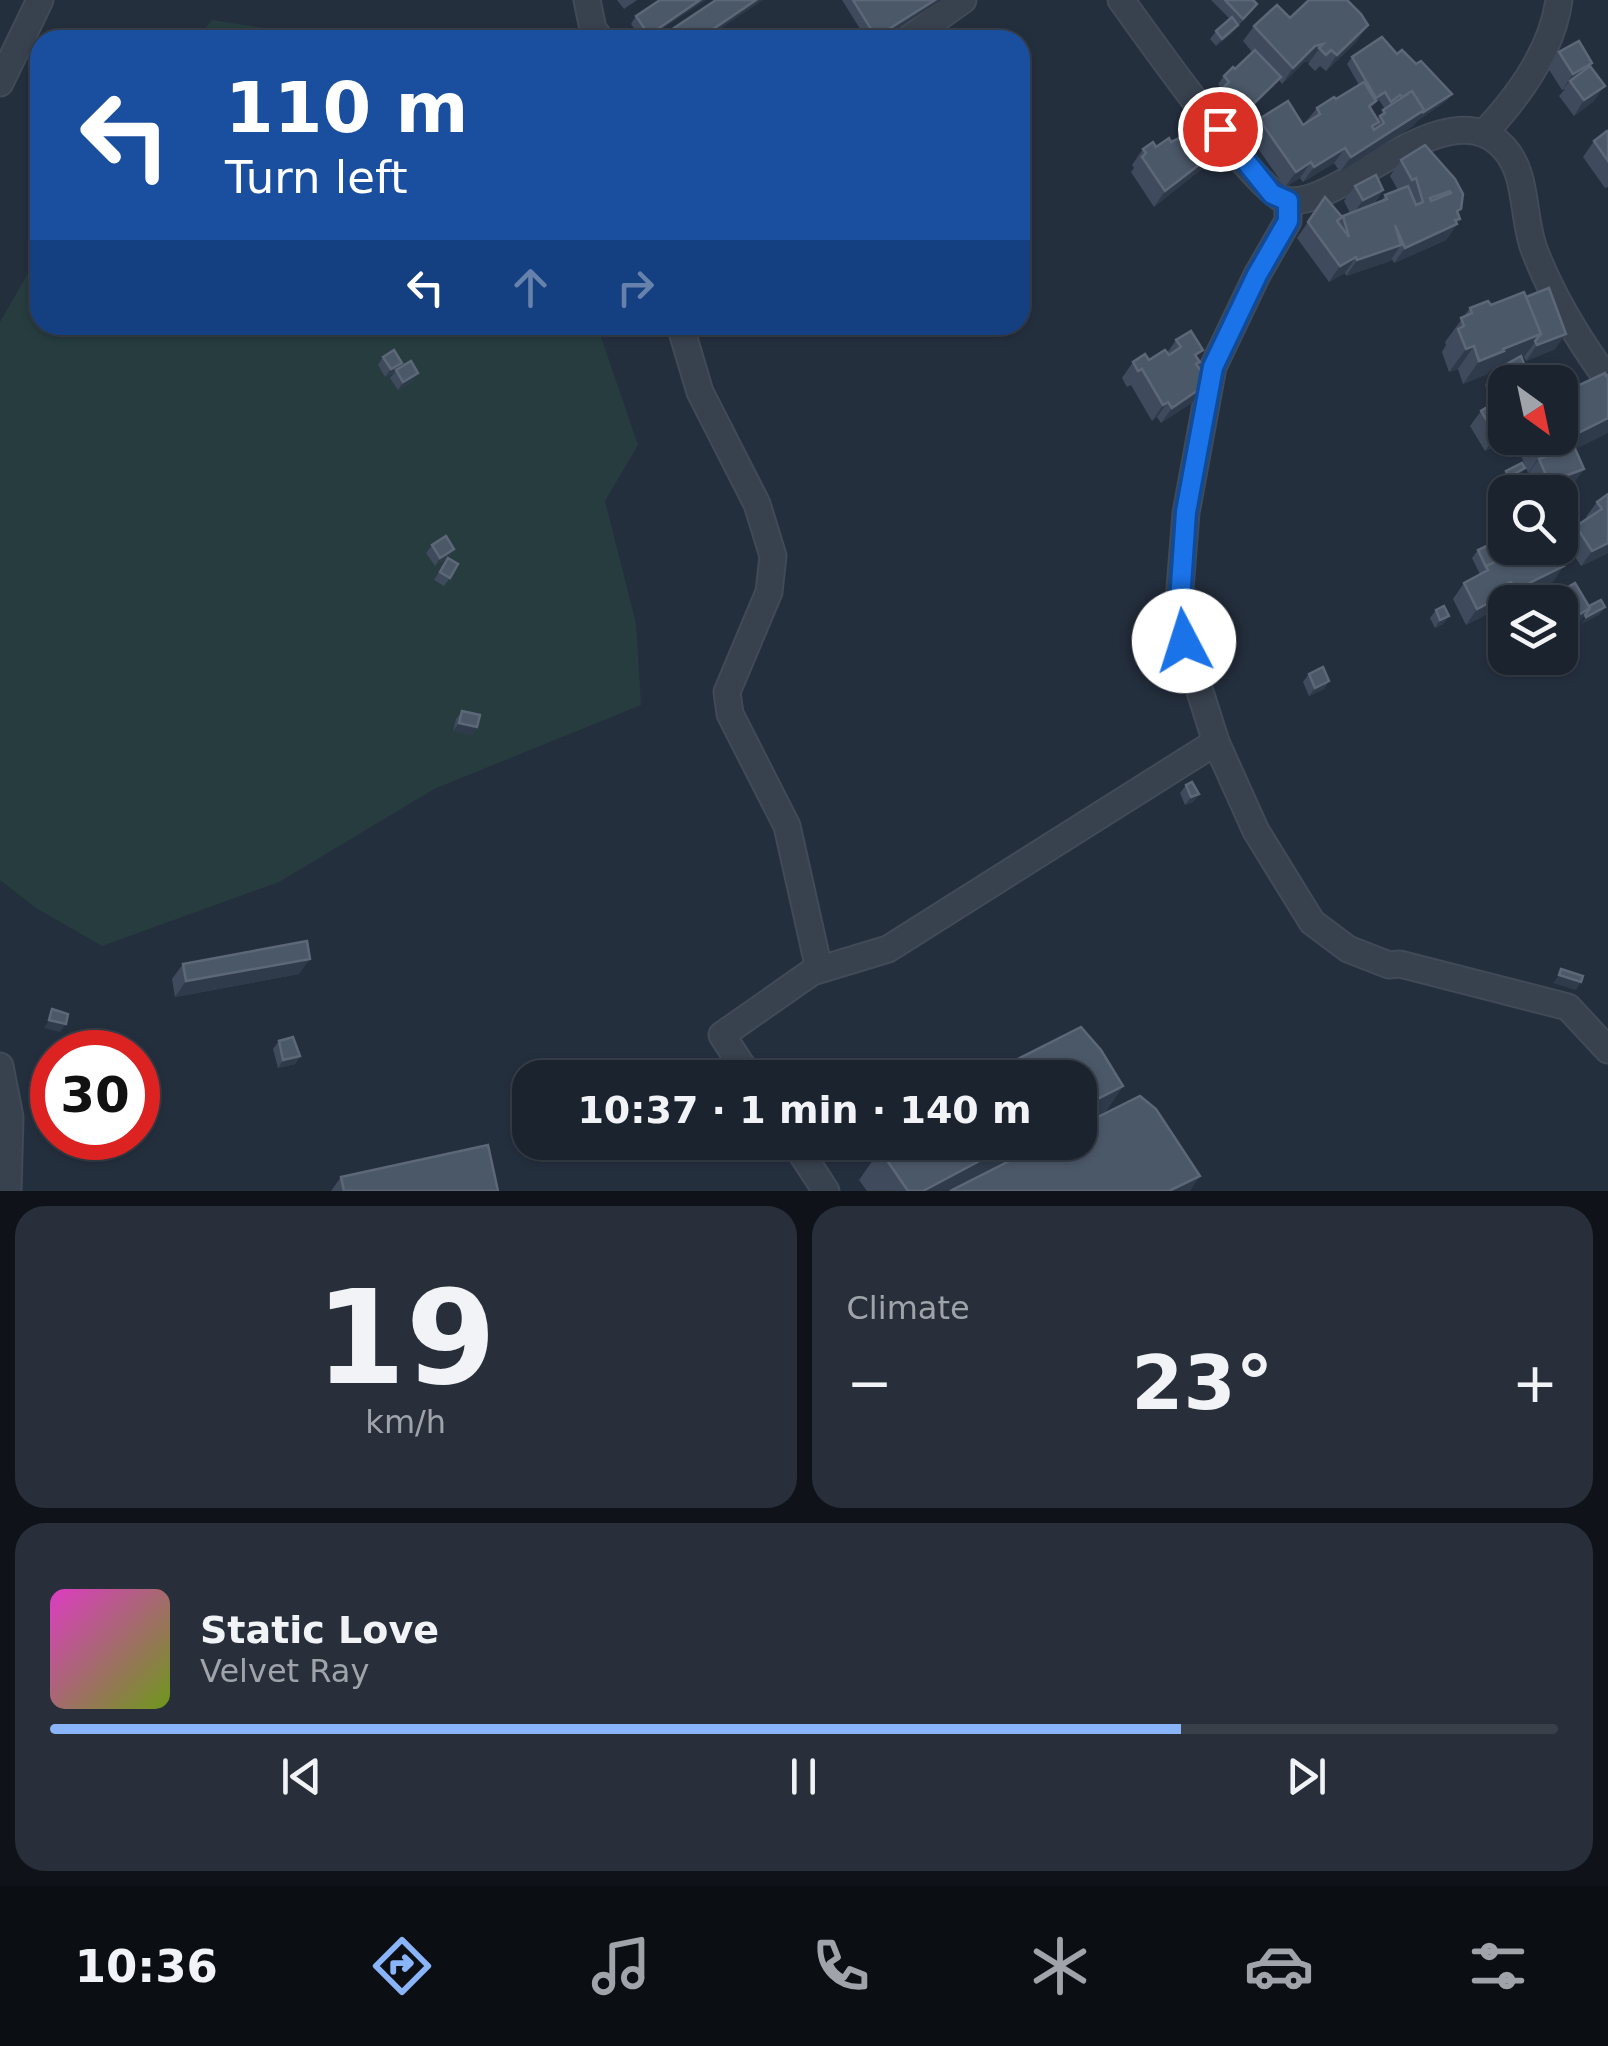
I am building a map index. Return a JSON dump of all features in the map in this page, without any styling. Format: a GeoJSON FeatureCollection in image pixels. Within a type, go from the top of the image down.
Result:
{"type":"FeatureCollection","features":[{"type":"Feature","properties":{"kind":"street"},"geometry":{"type":"LineString","coordinates":[[0,83],[40,0]]}},
{"type":"Feature","properties":{"kind":"street"},"geometry":{"type":"LineString","coordinates":[[587,0],[594,30]]}},
{"type":"Feature","properties":{"kind":"street"},"geometry":{"type":"LineString","coordinates":[[921,30],[963,0]]}},
{"type":"Feature","properties":{"kind":"street"},"geometry":{"type":"LineString","coordinates":[[1120,0],[1272,194],[1288,201],[1310,199],[1418,142],[1452,131],[1484,134],[1505,149],[1519,177],[1533,247],[1570,327],[1608,380]]}},
{"type":"Feature","properties":{"kind":"street"},"geometry":{"type":"LineString","coordinates":[[1484,134],[1514,100],[1547,43],[1555,28],[1558,0]]}},
{"type":"Feature","properties":{"kind":"street"},"geometry":{"type":"LineString","coordinates":[[1288,201],[1288,221],[1213,367],[1186,512],[1180,601],[1184,641],[1216,742],[1256,832],[1312,922],[1348,949],[1388,965],[1400,964],[1568,1007],[1608,1050]]}},
{"type":"Feature","properties":{"kind":"street"},"geometry":{"type":"LineString","coordinates":[[683,335],[700,392],[758,504],[773,556],[769,592],[727,692],[730,714],[787,826],[819,970]]}},
{"type":"Feature","properties":{"kind":"street"},"geometry":{"type":"LineString","coordinates":[[738,1060],[722,1035],[812,972],[888,949],[1216,742]]}},
{"type":"Feature","properties":{"kind":"street"},"geometry":{"type":"LineString","coordinates":[[0,1066],[10,1117],[8,1191]]}},
{"type":"Feature","properties":{"kind":"street"},"geometry":{"type":"LineString","coordinates":[[806,1160],[826,1191]]}},
{"type":"Feature","properties":{"kind":"green space"},"geometry":{"type":"Polygon","coordinates":[[[212,20],[277,30],[204,30],[212,20]]]}},
{"type":"Feature","properties":{"kind":"green space"},"geometry":{"type":"Polygon","coordinates":[[[30,270],[30,335],[600,335],[638,445],[605,501],[636,623],[641,705],[434,789],[279,882],[102,946],[36,908],[0,880],[0,322],[30,270]]]}},
{"type":"Feature","properties":{"kind":"building"},"geometry":{"type":"Polygon","coordinates":[[[660,0],[700,0],[656,30],[646,30],[636,16],[660,0]]]}},
{"type":"Feature","properties":{"kind":"building"},"geometry":{"type":"Polygon","coordinates":[[[716,0],[756,0],[712,30],[671,30],[716,0]]]}},
{"type":"Feature","properties":{"kind":"building"},"geometry":{"type":"Polygon","coordinates":[[[853,0],[935,0],[887,30],[872,30],[853,0]]]}},
{"type":"Feature","properties":{"kind":"building"},"geometry":{"type":"Polygon","coordinates":[[[1225,0],[1253,0],[1257,4],[1243,19],[1225,0]]]}},
{"type":"Feature","properties":{"kind":"building"},"geometry":{"type":"Polygon","coordinates":[[[1309,0],[1347,0],[1368,25],[1337,55],[1331,50],[1326,55],[1319,48],[1323,44],[1315,46],[1293,68],[1254,26],[1277,5],[1290,18],[1309,0]]]}},
{"type":"Feature","properties":{"kind":"building"},"geometry":{"type":"Polygon","coordinates":[[[1232,17],[1238,25],[1222,39],[1216,31],[1232,17]]]}},
{"type":"Feature","properties":{"kind":"building"},"geometry":{"type":"Polygon","coordinates":[[[1382,37],[1397,54],[1402,50],[1416,64],[1421,61],[1452,94],[1422,113],[1424,110],[1412,91],[1391,102],[1385,92],[1376,98],[1352,57],[1382,37]]]}},
{"type":"Feature","properties":{"kind":"building"},"geometry":{"type":"Polygon","coordinates":[[[1579,41],[1592,63],[1573,74],[1559,52],[1579,41]]]}},
{"type":"Feature","properties":{"kind":"building"},"geometry":{"type":"Polygon","coordinates":[[[1255,50],[1281,77],[1245,112],[1222,89],[1229,82],[1224,76],[1255,50]]]}},
{"type":"Feature","properties":{"kind":"building"},"geometry":{"type":"Polygon","coordinates":[[[1590,66],[1605,86],[1584,100],[1570,81],[1590,66]]]}},
{"type":"Feature","properties":{"kind":"building"},"geometry":{"type":"Polygon","coordinates":[[[1364,82],[1376,101],[1369,106],[1379,122],[1372,126],[1374,130],[1384,123],[1380,116],[1385,113],[1383,110],[1412,91],[1424,110],[1351,157],[1345,148],[1314,167],[1311,162],[1296,172],[1259,119],[1288,101],[1303,125],[1320,114],[1317,108],[1364,82]]]}},
{"type":"Feature","properties":{"kind":"building"},"geometry":{"type":"Polygon","coordinates":[[[1608,132],[1608,161],[1594,141],[1608,132]]]}},
{"type":"Feature","properties":{"kind":"building"},"geometry":{"type":"Polygon","coordinates":[[[1186,135],[1204,161],[1165,191],[1142,157],[1146,153],[1143,149],[1153,142],[1156,147],[1169,138],[1171,142],[1186,135]]]}},
{"type":"Feature","properties":{"kind":"building"},"geometry":{"type":"Polygon","coordinates":[[[1210,135],[1222,153],[1201,166],[1204,161],[1194,145],[1210,135]]]}},
{"type":"Feature","properties":{"kind":"building"},"geometry":{"type":"Polygon","coordinates":[[[1425,145],[1463,194],[1461,209],[1457,211],[1460,219],[1455,220],[1457,224],[1405,248],[1395,225],[1401,245],[1357,260],[1356,257],[1340,266],[1308,222],[1325,197],[1342,217],[1337,221],[1349,237],[1343,216],[1387,199],[1385,195],[1408,186],[1416,205],[1423,202],[1416,178],[1412,180],[1401,160],[1425,145]]]}},
{"type":"Feature","properties":{"kind":"building"},"geometry":{"type":"Polygon","coordinates":[[[1376,175],[1383,190],[1363,200],[1355,186],[1376,175]]]}},
{"type":"Feature","properties":{"kind":"building"},"geometry":{"type":"Polygon","coordinates":[[[1549,288],[1566,334],[1537,345],[1535,341],[1541,334],[1526,297],[1549,288]]]}},
{"type":"Feature","properties":{"kind":"building"},"geometry":{"type":"Polygon","coordinates":[[[1524,292],[1541,334],[1479,361],[1474,346],[1466,349],[1458,329],[1464,326],[1461,318],[1472,313],[1470,308],[1488,301],[1491,305],[1524,292]]]}},
{"type":"Feature","properties":{"kind":"building"},"geometry":{"type":"Polygon","coordinates":[[[1191,331],[1203,350],[1195,355],[1205,377],[1200,380],[1204,386],[1172,408],[1168,402],[1163,405],[1142,369],[1138,371],[1133,362],[1145,354],[1149,360],[1165,350],[1169,355],[1181,347],[1176,340],[1191,331]]]}},
{"type":"Feature","properties":{"kind":"building"},"geometry":{"type":"Polygon","coordinates":[[[394,350],[402,363],[391,369],[383,357],[394,350]]]}},
{"type":"Feature","properties":{"kind":"building"},"geometry":{"type":"Polygon","coordinates":[[[1521,356],[1524,365],[1505,365],[1521,356]]]}},
{"type":"Feature","properties":{"kind":"building"},"geometry":{"type":"Polygon","coordinates":[[[411,361],[418,373],[403,382],[396,370],[411,361]]]}},
{"type":"Feature","properties":{"kind":"building"},"geometry":{"type":"Polygon","coordinates":[[[1608,375],[1608,418],[1578,433],[1578,386],[1608,375]]]}},
{"type":"Feature","properties":{"kind":"building"},"geometry":{"type":"Polygon","coordinates":[[[1548,455],[1578,455],[1584,469],[1568,475],[1546,475],[1539,459],[1548,455]]]}},
{"type":"Feature","properties":{"kind":"building"},"geometry":{"type":"Polygon","coordinates":[[[1522,463],[1525,468],[1513,475],[1506,471],[1522,463]]]}},
{"type":"Feature","properties":{"kind":"building"},"geometry":{"type":"Polygon","coordinates":[[[1608,494],[1608,543],[1592,551],[1578,525],[1602,509],[1597,502],[1608,494]]]}},
{"type":"Feature","properties":{"kind":"building"},"geometry":{"type":"Polygon","coordinates":[[[446,536],[454,549],[440,558],[432,545],[446,536]]]}},
{"type":"Feature","properties":{"kind":"building"},"geometry":{"type":"Polygon","coordinates":[[[1488,545],[1490,565],[1486,567],[1478,550],[1488,545]]]}},
{"type":"Feature","properties":{"kind":"building"},"geometry":{"type":"Polygon","coordinates":[[[448,558],[458,564],[450,578],[440,572],[448,558]]]}},
{"type":"Feature","properties":{"kind":"building"},"geometry":{"type":"Polygon","coordinates":[[[1486,566],[1564,566],[1525,585],[1488,585],[1488,603],[1477,609],[1464,583],[1488,570],[1486,566]]]}},
{"type":"Feature","properties":{"kind":"building"},"geometry":{"type":"Polygon","coordinates":[[[1578,588],[1590,608],[1578,615],[1578,588]]]}},
{"type":"Feature","properties":{"kind":"building"},"geometry":{"type":"Polygon","coordinates":[[[1601,600],[1605,607],[1586,617],[1589,606],[1601,600]]]}},
{"type":"Feature","properties":{"kind":"building"},"geometry":{"type":"Polygon","coordinates":[[[1444,606],[1449,616],[1440,620],[1436,610],[1444,606]]]}},
{"type":"Feature","properties":{"kind":"building"},"geometry":{"type":"Polygon","coordinates":[[[1323,667],[1329,681],[1315,688],[1309,674],[1323,667]]]}},
{"type":"Feature","properties":{"kind":"building"},"geometry":{"type":"Polygon","coordinates":[[[462,711],[480,715],[477,727],[459,723],[462,711]]]}},
{"type":"Feature","properties":{"kind":"building"},"geometry":{"type":"Polygon","coordinates":[[[1192,782],[1199,794],[1191,797],[1186,785],[1192,782]]]}},
{"type":"Feature","properties":{"kind":"building"},"geometry":{"type":"Polygon","coordinates":[[[307,941],[310,959],[186,981],[183,964],[307,941]]]}},
{"type":"Feature","properties":{"kind":"building"},"geometry":{"type":"Polygon","coordinates":[[[1561,969],[1583,976],[1581,982],[1559,975],[1561,969]]]}},
{"type":"Feature","properties":{"kind":"building"},"geometry":{"type":"Polygon","coordinates":[[[52,1009],[68,1014],[66,1024],[49,1020],[52,1009]]]}},
{"type":"Feature","properties":{"kind":"building"},"geometry":{"type":"Polygon","coordinates":[[[1081,1027],[1123,1086],[1097,1099],[1097,1060],[1016,1060],[1081,1027]]]}},
{"type":"Feature","properties":{"kind":"building"},"geometry":{"type":"Polygon","coordinates":[[[293,1037],[300,1056],[283,1060],[279,1041],[293,1037]]]}},
{"type":"Feature","properties":{"kind":"building"},"geometry":{"type":"Polygon","coordinates":[[[1140,1096],[1156,1109],[1200,1176],[1169,1191],[950,1191],[1011,1160],[1097,1160],[1097,1118],[1140,1096]]]}},
{"type":"Feature","properties":{"kind":"building"},"geometry":{"type":"Polygon","coordinates":[[[488,1145],[498,1191],[344,1191],[341,1177],[488,1145]]]}},
{"type":"Feature","properties":{"kind":"building"},"geometry":{"type":"Polygon","coordinates":[[[887,1160],[981,1160],[923,1191],[908,1191],[887,1160]]]}},
{"type":"Feature","properties":{"kind":"route"},"geometry":{"type":"LineString","coordinates":[[1184,641],[1180,601],[1186,512],[1213,367],[1288,221],[1288,201],[1272,194],[1220,129]]}}]}
